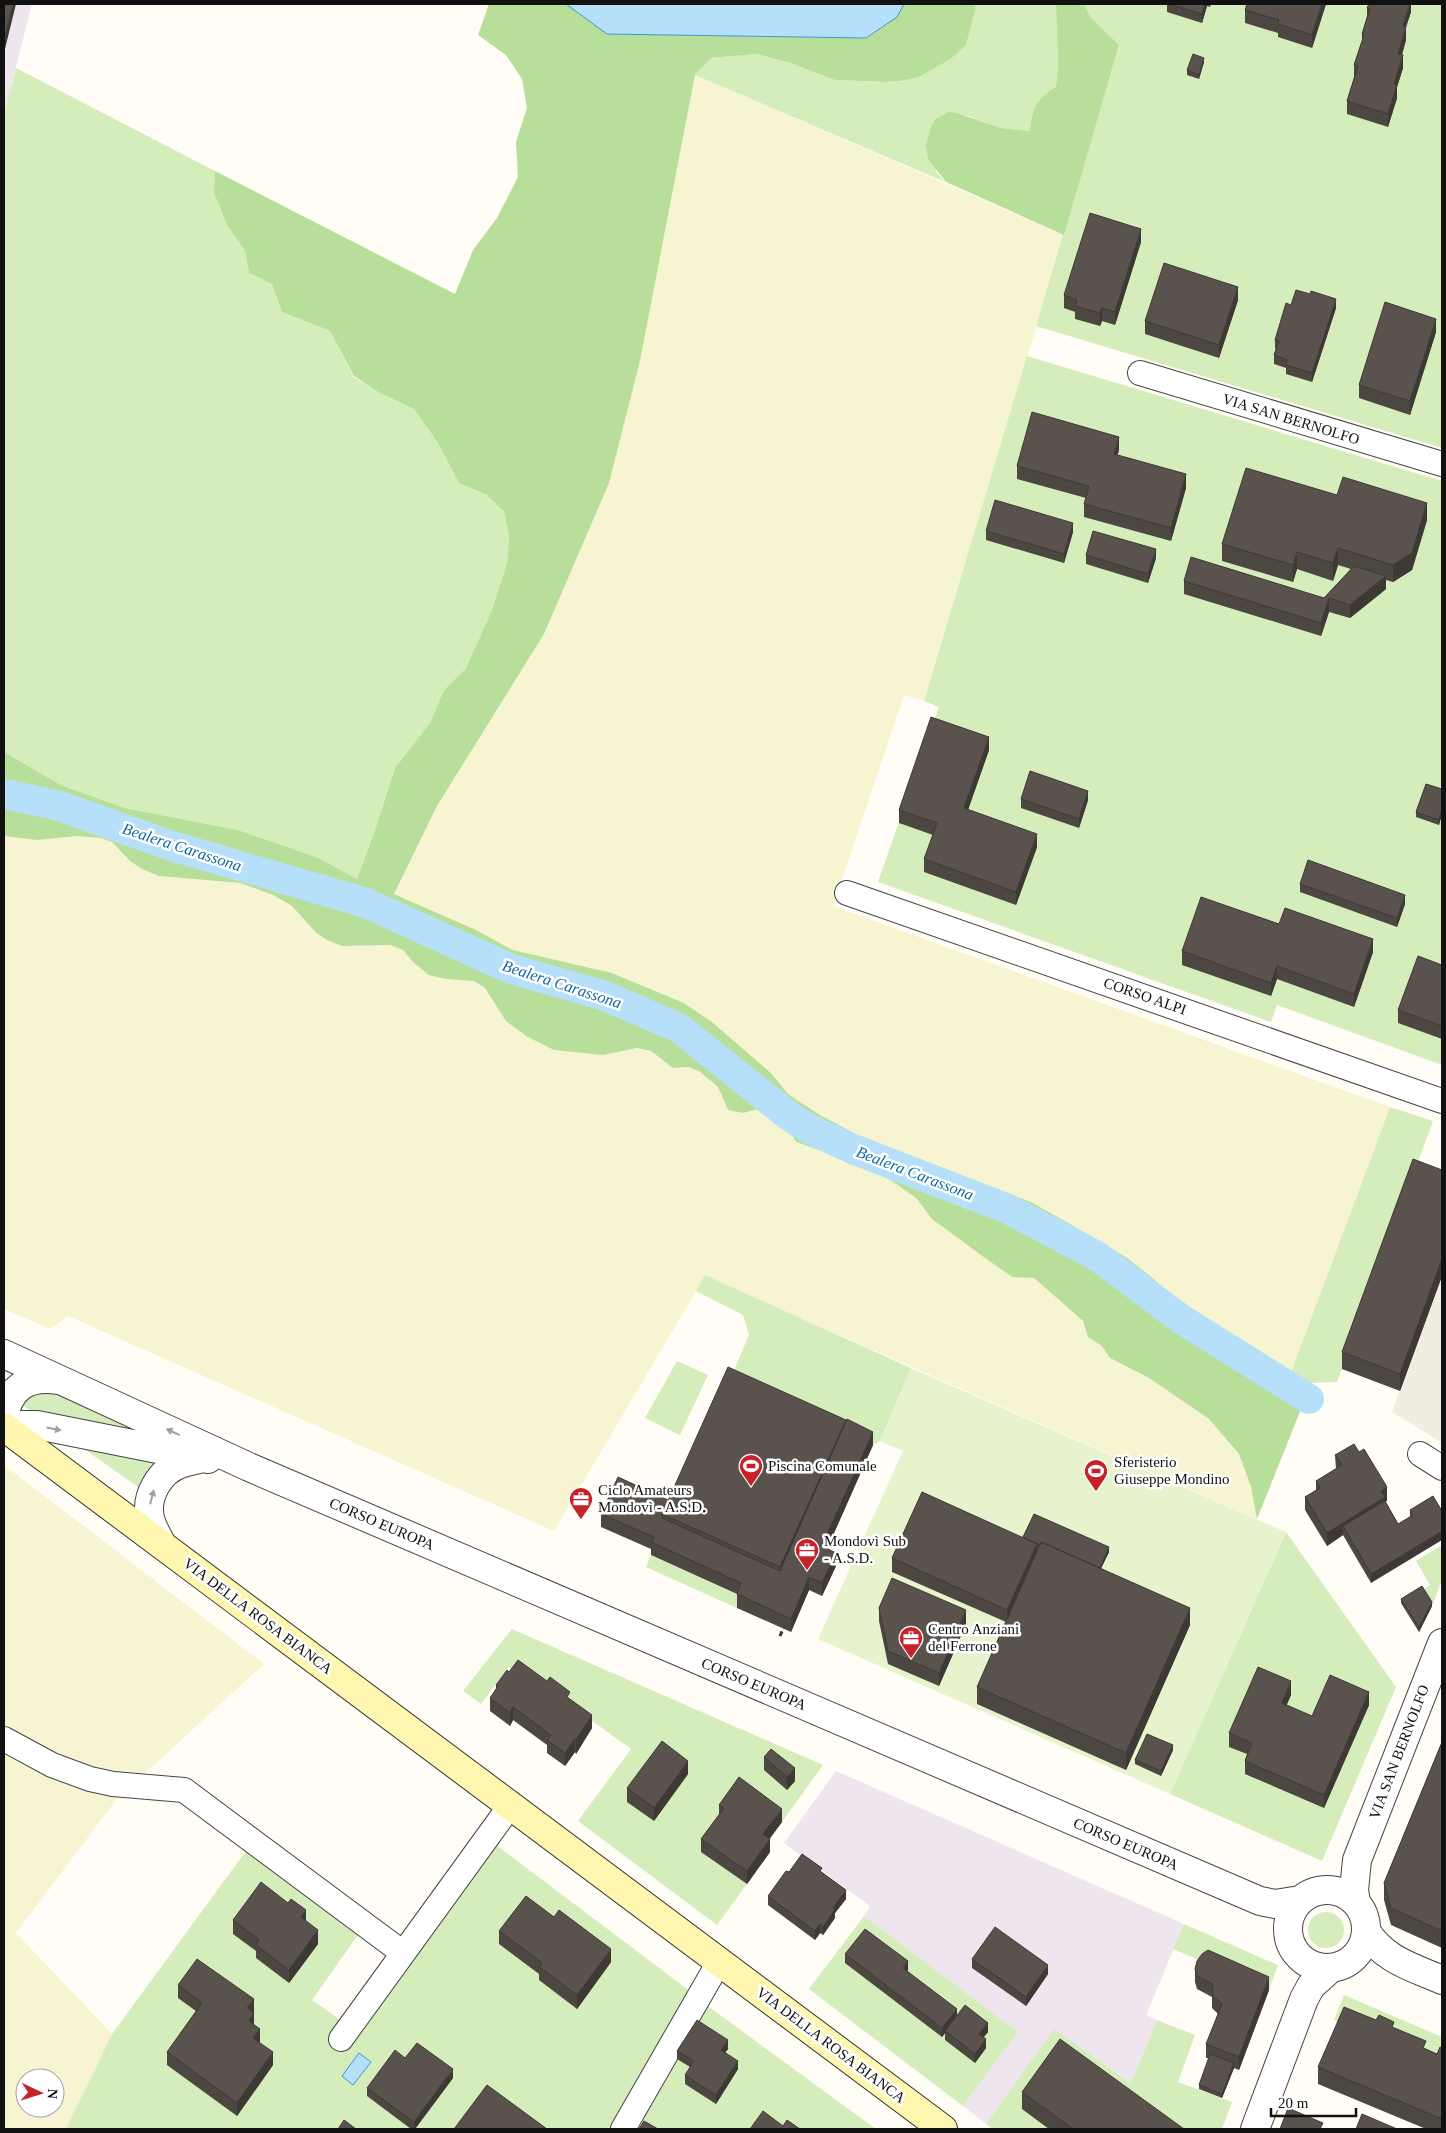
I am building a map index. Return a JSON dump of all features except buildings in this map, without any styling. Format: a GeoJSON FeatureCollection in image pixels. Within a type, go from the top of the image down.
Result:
{"type":"FeatureCollection","features":[{"type":"Feature","properties":{"kind":"main road","name":"VIA DELLA ROSA BIANCA"},"geometry":{"type":"LineString","coordinates":[[5,1425],[510,1806],[943,2129]]}},
{"type":"Feature","properties":{"kind":"street","name":"VIA SAN BERNOLFO"},"geometry":{"type":"LineString","coordinates":[[1140,373],[1442,464]]}},
{"type":"Feature","properties":{"kind":"street","name":"CORSO ALPI"},"geometry":{"type":"LineString","coordinates":[[847,893],[1442,1101]]}},
{"type":"Feature","properties":{"kind":"street","name":"CORSO EUROPA"},"geometry":{"type":"LineString","coordinates":[[4,1354],[249,1466],[1260,1902],[1275,1904],[1300,1900],[1318,1890],[1326,1890]]}},
{"type":"Feature","properties":{"kind":"street","name":"CORSO EUROPA"},"geometry":{"type":"LineString","coordinates":[[62,1381],[36,1378],[26,1382],[9,1398],[5,1425],[36,1425],[249,1466]]}},
{"type":"Feature","properties":{"kind":"street"},"geometry":{"type":"LineString","coordinates":[[1420,1454],[1442,1468]]}},
{"type":"Feature","properties":{"kind":"street","name":"CORSO EUROPA"},"geometry":{"type":"LineString","coordinates":[[161,1543],[150,1517],[150,1503],[154,1488],[163,1474],[179,1464],[203,1458]]}},
{"type":"Feature","properties":{"kind":"street","name":"VIA SAN BERNOLFO"},"geometry":{"type":"LineString","coordinates":[[1326,1890],[1347,1874],[1357,1860],[1442,1643]]}},
{"type":"Feature","properties":{"kind":"street"},"geometry":{"type":"LineString","coordinates":[[4,1739],[52,1765],[90,1779],[113,1784],[184,1790],[403,1954]]}},
{"type":"Feature","properties":{"kind":"street"},"geometry":{"type":"LineString","coordinates":[[341,2038],[510,1806]]}},
{"type":"Feature","properties":{"kind":"street","name":"VIA SAN BERNOLFO"},"geometry":{"type":"LineString","coordinates":[[1356,1902],[1354,1890],[1357,1860]]}},
{"type":"Feature","properties":{"kind":"street"},"geometry":{"type":"LineString","coordinates":[[1326,1890],[1345,1894],[1356,1902],[1363,1914],[1366,1931],[1372,1941],[1390,1957],[1442,1980]]}},
{"type":"Feature","properties":{"kind":"street"},"geometry":{"type":"LineString","coordinates":[[1287,1931],[1289,1917],[1300,1900]]}},
{"type":"Feature","properties":{"kind":"street","name":"CORSO EUROPA"},"geometry":{"type":"LineString","coordinates":[[1260,1902],[1280,1920],[1287,1931],[1290,1945],[1300,1958]]}},
{"type":"Feature","properties":{"kind":"street"},"geometry":{"type":"LineString","coordinates":[[1255,2129],[1304,1999],[1311,1986],[1361,1950],[1366,1931]]}},
{"type":"Feature","properties":{"kind":"street"},"geometry":{"type":"LineString","coordinates":[[1300,1958],[1318,1968],[1371,1956],[1390,1957]]}},
{"type":"Feature","properties":{"kind":"street"},"geometry":{"type":"LineString","coordinates":[[1300,1958],[1306,1982],[1304,1999]]}},
{"type":"Feature","properties":{"kind":"street"},"geometry":{"type":"LineString","coordinates":[[623,2129],[718,1962]]}},
{"type":"Feature","properties":{"kind":"path"},"geometry":{"type":"LineString","coordinates":[[780,1636],[783,1629]]}},
{"type":"Feature","properties":{"kind":"shaded area"},"geometry":{"type":"Polygon","coordinates":[[[4,4],[32,4],[4,114],[4,4]]]}},
{"type":"Feature","properties":{"kind":"shaded area"},"geometry":{"type":"Polygon","coordinates":[[[695,75],[1064,235],[924,701],[904,695],[833,906],[1390,1107],[1290,1375],[1237,1337],[1179,1304],[1154,1279],[1126,1257],[1031,1202],[856,1134],[820,1115],[788,1094],[772,1074],[712,1022],[684,1003],[612,973],[513,950],[476,930],[394,894],[437,806],[544,634],[609,483],[640,361],[695,75]]]}},
{"type":"Feature","properties":{"kind":"shaded area"},"geometry":{"type":"Polygon","coordinates":[[[4,836],[37,840],[78,836],[101,838],[112,842],[130,861],[142,869],[159,876],[240,883],[273,895],[292,906],[315,933],[327,940],[342,946],[390,945],[403,950],[413,962],[446,979],[474,981],[485,988],[506,1021],[526,1036],[623,1051],[637,1048],[651,1051],[673,1068],[688,1067],[699,1071],[718,1087],[728,1110],[743,1113],[762,1107],[783,1120],[796,1142],[842,1158],[889,1179],[916,1198],[932,1219],[1012,1277],[1034,1278],[1083,1321],[1088,1337],[1102,1346],[1110,1358],[1149,1378],[1209,1419],[1239,1454],[1251,1487],[1257,1519],[705,1276],[554,1531],[68,1316],[50,1329],[4,1309],[4,836]]]}},
{"type":"Feature","properties":{"kind":"shaded area"},"geometry":{"type":"Polygon","coordinates":[[[1442,1276],[1442,1443],[1392,1412],[1442,1276]]]}},
{"type":"Feature","properties":{"kind":"shaded area"},"geometry":{"type":"Polygon","coordinates":[[[4,1465],[264,1664],[116,1800],[16,1933],[112,2034],[66,2129],[4,2129],[4,1465]]]}},
{"type":"Feature","properties":{"kind":"shaded area"},"geometry":{"type":"Polygon","coordinates":[[[836,1771],[1184,1924],[1146,2015],[1157,2020],[1131,2083],[1054,2029],[986,2124],[963,2106],[1018,2032],[864,1916],[870,1906],[784,1843],[836,1771]]]}},
{"type":"Feature","properties":{"kind":"green space"},"geometry":{"type":"Polygon","coordinates":[[[489,4],[566,4],[607,34],[866,38],[897,17],[904,4],[974,4],[976,8],[966,45],[951,59],[919,77],[886,82],[835,80],[790,63],[757,54],[711,58],[695,75],[640,361],[609,483],[544,634],[437,806],[394,894],[476,930],[513,950],[612,973],[684,1003],[712,1022],[772,1074],[788,1094],[820,1115],[856,1134],[1031,1202],[1126,1257],[1154,1279],[1179,1304],[1237,1337],[1309,1389],[1257,1519],[1251,1487],[1239,1454],[1209,1419],[1149,1378],[1110,1358],[1102,1346],[1088,1337],[1083,1321],[1034,1278],[1012,1277],[932,1219],[916,1198],[889,1179],[842,1158],[796,1142],[783,1120],[762,1108],[743,1113],[728,1110],[718,1087],[699,1071],[688,1067],[673,1068],[651,1051],[637,1048],[603,1055],[554,1050],[526,1036],[506,1021],[485,988],[474,981],[446,979],[429,975],[413,962],[403,950],[390,945],[342,946],[327,940],[316,933],[292,906],[273,895],[240,883],[159,876],[142,869],[130,861],[112,842],[101,838],[78,836],[37,840],[4,836],[4,752],[61,785],[125,808],[238,830],[319,858],[357,879],[395,768],[430,723],[444,690],[466,668],[492,610],[507,564],[509,535],[504,512],[487,495],[459,483],[438,443],[414,409],[378,392],[354,376],[330,331],[282,312],[272,284],[249,273],[245,251],[227,225],[214,193],[215,171],[455,294],[473,250],[497,218],[518,177],[516,142],[527,108],[522,79],[506,55],[478,35],[489,4]]]}},
{"type":"Feature","properties":{"kind":"green space"},"geometry":{"type":"Polygon","coordinates":[[[974,4],[1056,4],[1058,64],[1056,87],[1044,95],[1036,105],[1030,131],[994,126],[961,114],[944,115],[935,119],[936,172],[945,182],[695,75],[711,58],[757,54],[790,63],[835,80],[886,82],[919,77],[951,59],[966,45],[976,8],[974,4]]]}},
{"type":"Feature","properties":{"kind":"green space"},"geometry":{"type":"Polygon","coordinates":[[[1056,4],[1084,4],[1091,18],[1119,45],[1064,235],[946,182],[928,159],[926,144],[935,119],[949,112],[1001,128],[1030,131],[1036,105],[1044,95],[1056,87],[1058,64],[1056,4]]]}},
{"type":"Feature","properties":{"kind":"green space"},"geometry":{"type":"Polygon","coordinates":[[[1084,4],[1442,4],[1442,448],[1036,326],[1119,46],[1091,18],[1084,4]]]}},
{"type":"Feature","properties":{"kind":"green space"},"geometry":{"type":"Polygon","coordinates":[[[16,68],[215,171],[214,193],[227,225],[245,251],[249,273],[272,284],[282,312],[330,331],[354,377],[378,392],[414,409],[438,443],[459,483],[487,495],[504,512],[509,535],[507,565],[492,610],[466,668],[444,690],[430,723],[395,768],[357,879],[319,858],[238,830],[125,808],[61,785],[4,752],[4,114],[16,68]]]}},
{"type":"Feature","properties":{"kind":"green space"},"geometry":{"type":"Polygon","coordinates":[[[1027,356],[1442,481],[1442,1065],[1277,1005],[1271,1022],[878,882],[939,707],[924,701],[1027,356]]]}},
{"type":"Feature","properties":{"kind":"green space"},"geometry":{"type":"Polygon","coordinates":[[[1390,1107],[1433,1121],[1337,1382],[1311,1383],[1309,1389],[1290,1375],[1390,1107]]]}},
{"type":"Feature","properties":{"kind":"green space"},"geometry":{"type":"Polygon","coordinates":[[[705,1275],[911,1368],[880,1441],[873,1445],[728,1384],[749,1335],[743,1315],[696,1291],[705,1275]]]}},
{"type":"Feature","properties":{"kind":"green space"},"geometry":{"type":"Polygon","coordinates":[[[677,1361],[708,1375],[680,1435],[645,1418],[677,1361]]]}},
{"type":"Feature","properties":{"kind":"green space"},"geometry":{"type":"Polygon","coordinates":[[[911,1368],[1286,1532],[1170,1794],[818,1639],[903,1451],[880,1441],[911,1368]]]}},
{"type":"Feature","properties":{"kind":"green space"},"geometry":{"type":"Polygon","coordinates":[[[40,1386],[186,1446],[36,1414],[22,1405],[30,1393],[40,1386]]]}},
{"type":"Feature","properties":{"kind":"green space"},"geometry":{"type":"Polygon","coordinates":[[[77,1444],[160,1462],[141,1489],[77,1444]]]}},
{"type":"Feature","properties":{"kind":"green space"},"geometry":{"type":"Polygon","coordinates":[[[1286,1532],[1396,1687],[1322,1861],[1170,1794],[1286,1532]]]}},
{"type":"Feature","properties":{"kind":"green space"},"geometry":{"type":"Polygon","coordinates":[[[1442,1545],[1442,1580],[1432,1606],[1422,1591],[1430,1585],[1416,1561],[1442,1545]]]}},
{"type":"Feature","properties":{"kind":"green space"},"geometry":{"type":"Polygon","coordinates":[[[651,1555],[741,1596],[737,1608],[646,1567],[651,1555]]]}},
{"type":"Feature","properties":{"kind":"green space"},"geometry":{"type":"Polygon","coordinates":[[[512,1629],[823,1765],[782,1822],[739,1791],[701,1852],[747,1884],[717,1925],[578,1821],[631,1749],[551,1691],[509,1667],[481,1704],[463,1691],[512,1629]]]}},
{"type":"Feature","properties":{"kind":"green space"},"geometry":{"type":"Polygon","coordinates":[[[496,1845],[691,1992],[612,2129],[66,2129],[112,2034],[246,1851],[358,1935],[312,2000],[358,2032],[496,1845]]]}},
{"type":"Feature","properties":{"kind":"green space"},"geometry":{"type":"Polygon","coordinates":[[[1326,1912],[1333,1913],[1339,1917],[1343,1923],[1343,1937],[1339,1943],[1333,1947],[1326,1948],[1319,1947],[1313,1943],[1309,1937],[1308,1930],[1309,1923],[1313,1917],[1319,1913],[1326,1912]]]}},
{"type":"Feature","properties":{"kind":"green space"},"geometry":{"type":"Polygon","coordinates":[[[864,1916],[1018,2032],[963,2106],[809,1989],[864,1916]]]}},
{"type":"Feature","properties":{"kind":"green space"},"geometry":{"type":"Polygon","coordinates":[[[1184,1924],[1278,1965],[1269,1990],[1173,1949],[1184,1924]]]}},
{"type":"Feature","properties":{"kind":"green space"},"geometry":{"type":"Polygon","coordinates":[[[1344,1995],[1442,2037],[1442,2065],[1334,2020],[1344,1995]]]}},
{"type":"Feature","properties":{"kind":"green space"},"geometry":{"type":"Polygon","coordinates":[[[705,2004],[876,2129],[634,2129],[705,2004]]]}},
{"type":"Feature","properties":{"kind":"green space"},"geometry":{"type":"Polygon","coordinates":[[[1157,2020],[1195,2035],[1178,2082],[1232,2102],[1222,2129],[993,2129],[986,2124],[1054,2029],[1131,2083],[1157,2020]]]}},
{"type":"Feature","properties":{"kind":"water"},"geometry":{"type":"Polygon","coordinates":[[[566,4],[904,4],[897,17],[866,38],[607,34],[566,4]]]}},
{"type":"Feature","properties":{"kind":"water"},"geometry":{"type":"Polygon","coordinates":[[[359,2053],[371,2062],[353,2085],[342,2076],[359,2053]]]}},
{"type":"Feature","properties":{"kind":"waterway","name":"Bealera Carassona"},"geometry":{"type":"LineString","coordinates":[[4,794],[56,805],[172,846],[366,903],[511,969],[605,996],[679,1028],[789,1116],[811,1130],[855,1150],[1008,1209],[1097,1256],[1181,1319],[1309,1399]]}},
{"type":"Feature","properties":{"kind":"place","name":"Piscina Comunale"},"geometry":{"type":"Point","coordinates":[751,1487]}},
{"type":"Feature","properties":{"kind":"place","name":"Sferisterio Giuseppe Mondino"},"geometry":{"type":"Point","coordinates":[1096,1492]}},
{"type":"Feature","properties":{"kind":"place","name":"Ciclo Amateurs Mondovì - A.S.D."},"geometry":{"type":"Point","coordinates":[581,1520]}},
{"type":"Feature","properties":{"kind":"place","name":"Mondovì Sub - A.S.D."},"geometry":{"type":"Point","coordinates":[807,1571]}},
{"type":"Feature","properties":{"kind":"place","name":"Centro Anziani del Ferrone"},"geometry":{"type":"Point","coordinates":[911,1659]}}]}
